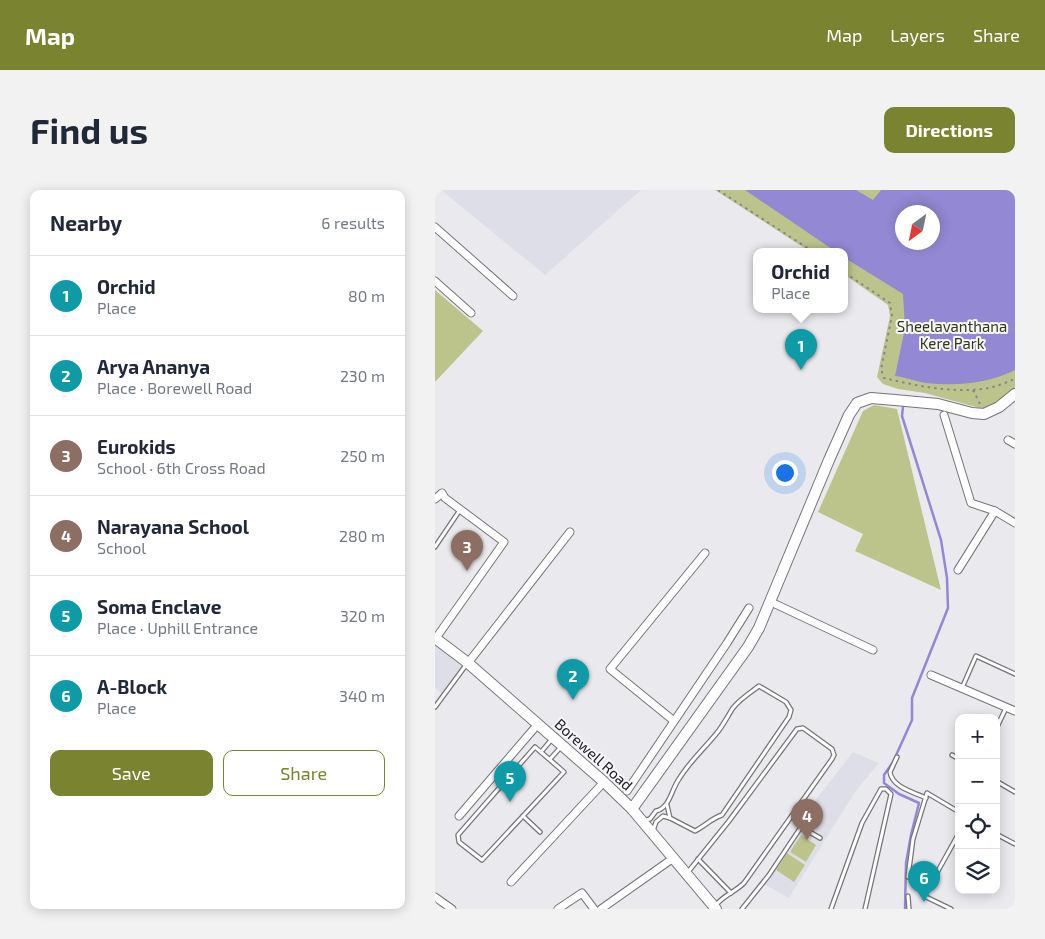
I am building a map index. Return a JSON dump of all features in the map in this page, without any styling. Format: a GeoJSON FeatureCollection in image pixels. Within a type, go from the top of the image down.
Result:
{"type":"FeatureCollection","features":[{"type":"Feature","properties":{"kind":"street"},"geometry":{"type":"LineString","coordinates":[[435,227],[513,296]]}},
{"type":"Feature","properties":{"kind":"street"},"geometry":{"type":"LineString","coordinates":[[435,281],[471,313]]}},
{"type":"Feature","properties":{"kind":"street"},"geometry":{"type":"LineString","coordinates":[[632,809],[748,647],[759,628],[829,460],[849,415],[857,403],[871,398],[887,399],[938,404],[971,413],[984,414],[999,407],[1015,394]]}},
{"type":"Feature","properties":{"kind":"street"},"geometry":{"type":"LineString","coordinates":[[944,415],[971,503],[995,511],[1015,522]]}},
{"type":"Feature","properties":{"kind":"street"},"geometry":{"type":"LineString","coordinates":[[435,499],[442,493],[445,498],[504,542],[435,638]]}},
{"type":"Feature","properties":{"kind":"street"},"geometry":{"type":"LineString","coordinates":[[959,570],[995,511]]}},
{"type":"Feature","properties":{"kind":"street"},"geometry":{"type":"LineString","coordinates":[[468,663],[570,532]]}},
{"type":"Feature","properties":{"kind":"street"},"geometry":{"type":"LineString","coordinates":[[674,721],[610,669],[705,553]]}},
{"type":"Feature","properties":{"kind":"street"},"geometry":{"type":"LineString","coordinates":[[771,602],[873,650]]}},
{"type":"Feature","properties":{"kind":"street"},"geometry":{"type":"LineString","coordinates":[[625,795],[749,608]]}},
{"type":"Feature","properties":{"kind":"street","name":"Borewell Road"},"geometry":{"type":"LineString","coordinates":[[435,638],[468,663],[604,782],[625,795],[632,809],[715,908]]}},
{"type":"Feature","properties":{"kind":"street"},"geometry":{"type":"LineString","coordinates":[[931,675],[1015,712]]}},
{"type":"Feature","properties":{"kind":"street"},"geometry":{"type":"LineString","coordinates":[[459,816],[538,724]]}},
{"type":"Feature","properties":{"kind":"street"},"geometry":{"type":"LineString","coordinates":[[511,882],[604,782]]}},
{"type":"Feature","properties":{"kind":"street"},"geometry":{"type":"LineString","coordinates":[[601,909],[672,859]]}},
{"type":"Feature","properties":{"kind":"street"},"geometry":{"type":"LineString","coordinates":[[558,909],[582,893],[594,909]]}},
{"type":"Feature","properties":{"kind":"street"},"geometry":{"type":"LineString","coordinates":[[435,897],[452,909]]}},
{"type":"Feature","properties":{"kind":"lane"},"geometry":{"type":"LineString","coordinates":[[435,547],[461,510]]}},
{"type":"Feature","properties":{"kind":"lane"},"geometry":{"type":"LineString","coordinates":[[962,688],[976,656],[1015,674]]}},
{"type":"Feature","properties":{"kind":"lane"},"geometry":{"type":"LineString","coordinates":[[435,707],[468,663]]}},
{"type":"Feature","properties":{"kind":"lane"},"geometry":{"type":"LineString","coordinates":[[652,832],[656,822],[663,816],[695,831],[716,816],[722,814],[789,717],[791,710],[786,702],[759,686],[743,698],[734,707],[718,732],[694,757],[678,780],[671,792],[667,805],[669,818]]}},
{"type":"Feature","properties":{"kind":"lane"},"geometry":{"type":"LineString","coordinates":[[1000,721],[1006,708]]}},
{"type":"Feature","properties":{"kind":"lane"},"geometry":{"type":"LineString","coordinates":[[686,874],[729,821],[797,729],[803,728],[832,749],[834,755],[832,759],[744,883],[722,898],[715,908]]}},
{"type":"Feature","properties":{"kind":"lane"},"geometry":{"type":"LineString","coordinates":[[541,752],[553,737]]}},
{"type":"Feature","properties":{"kind":"lane"},"geometry":{"type":"LineString","coordinates":[[550,759],[562,745]]}},
{"type":"Feature","properties":{"kind":"lane"},"geometry":{"type":"LineString","coordinates":[[535,746],[550,759],[564,772],[481,860],[459,842],[458,835],[535,746]]}},
{"type":"Feature","properties":{"kind":"lane"},"geometry":{"type":"LineString","coordinates":[[952,755],[958,759]]}},
{"type":"Feature","properties":{"kind":"lane"},"geometry":{"type":"LineString","coordinates":[[897,757],[889,772],[894,782],[926,798]]}},
{"type":"Feature","properties":{"kind":"lane"},"geometry":{"type":"LineString","coordinates":[[1000,783],[1015,792]]}},
{"type":"Feature","properties":{"kind":"lane"},"geometry":{"type":"LineString","coordinates":[[831,909],[862,823],[881,790],[886,789],[891,794],[865,909]]}},
{"type":"Feature","properties":{"kind":"lane"},"geometry":{"type":"LineString","coordinates":[[908,877],[913,838],[927,793],[955,810]]}},
{"type":"Feature","properties":{"kind":"lane"},"geometry":{"type":"LineString","coordinates":[[643,822],[650,819],[655,811],[662,810],[667,805]]}},
{"type":"Feature","properties":{"kind":"lane"},"geometry":{"type":"LineString","coordinates":[[523,816],[540,832]]}},
{"type":"Feature","properties":{"kind":"lane"},"geometry":{"type":"LineString","coordinates":[[742,909],[769,875],[801,827],[820,838]]}},
{"type":"Feature","properties":{"kind":"lane"},"geometry":{"type":"LineString","coordinates":[[1000,836],[1015,844]]}},
{"type":"Feature","properties":{"kind":"lane"},"geometry":{"type":"LineString","coordinates":[[951,909],[924,896],[955,840]]}},
{"type":"Feature","properties":{"kind":"lane"},"geometry":{"type":"LineString","coordinates":[[698,859],[731,893]]}},
{"type":"Feature","properties":{"kind":"lane"},"geometry":{"type":"LineString","coordinates":[[908,896],[909,909]]}},
{"type":"Feature","properties":{"kind":"path"},"geometry":{"type":"LineString","coordinates":[[718,190],[807,248]]}},
{"type":"Feature","properties":{"kind":"path"},"geometry":{"type":"LineString","coordinates":[[848,275],[890,304],[892,316],[881,369],[884,378],[925,386],[973,390],[991,388],[1015,379]]}},
{"type":"Feature","properties":{"kind":"path"},"geometry":{"type":"LineString","coordinates":[[973,390],[984,414]]}},
{"type":"Feature","properties":{"kind":"shaded area"},"geometry":{"type":"Polygon","coordinates":[[[441,190],[641,190],[545,275],[441,190]]]}},
{"type":"Feature","properties":{"kind":"shaded area","name":"Sheelavanthana Kere Park"},"geometry":{"type":"Polygon","coordinates":[[[745,190],[856,190],[873,200],[881,190],[1015,190],[1015,370],[983,381],[960,384],[926,383],[895,376],[905,328],[903,294],[848,260],[848,248],[831,248],[745,190]]]}},
{"type":"Feature","properties":{"kind":"shaded area"},"geometry":{"type":"Polygon","coordinates":[[[435,645],[463,668],[442,694],[435,688],[435,645]]]}},
{"type":"Feature","properties":{"kind":"shaded area"},"geometry":{"type":"Polygon","coordinates":[[[853,752],[879,763],[855,792],[789,898],[762,883],[817,798],[853,752]]]}},
{"type":"Feature","properties":{"kind":"green space","name":"Sheelavanthana Kere Park"},"geometry":{"type":"Polygon","coordinates":[[[715,190],[1015,190],[1015,390],[994,405],[983,409],[883,384],[877,377],[890,316],[888,305],[848,277],[848,248],[804,248],[715,190]]]}},
{"type":"Feature","properties":{"kind":"green space"},"geometry":{"type":"Polygon","coordinates":[[[435,290],[483,331],[435,382],[435,290]]]}},
{"type":"Feature","properties":{"kind":"green space"},"geometry":{"type":"Polygon","coordinates":[[[874,405],[897,409],[941,590],[855,551],[863,534],[818,512],[863,411],[874,405]]]}},
{"type":"Feature","properties":{"kind":"green space"},"geometry":{"type":"Polygon","coordinates":[[[801,835],[816,845],[806,862],[790,852],[801,835]]]}},
{"type":"Feature","properties":{"kind":"green space"},"geometry":{"type":"Polygon","coordinates":[[[787,853],[805,865],[794,882],[776,870],[787,853]]]}},
{"type":"Feature","properties":{"kind":"waterway"},"geometry":{"type":"LineString","coordinates":[[903,407],[902,416],[941,540],[947,578],[948,608],[912,698],[912,720],[893,762],[884,775],[884,783],[899,794],[919,803],[906,863],[905,909]]}},
{"type":"Feature","properties":{"kind":"place","name":"Orchid"},"geometry":{"type":"Point","coordinates":[801,370]}},
{"type":"Feature","properties":{"kind":"place","name":"Eurokids"},"geometry":{"type":"Point","coordinates":[467,571]}},
{"type":"Feature","properties":{"kind":"place","name":"Arya Ananya"},"geometry":{"type":"Point","coordinates":[573,700]}},
{"type":"Feature","properties":{"kind":"place","name":"Soma Enclave"},"geometry":{"type":"Point","coordinates":[510,802]}},
{"type":"Feature","properties":{"kind":"place","name":"Narayana School"},"geometry":{"type":"Point","coordinates":[807,840]}},
{"type":"Feature","properties":{"kind":"place","name":"A-Block"},"geometry":{"type":"Point","coordinates":[924,902]}}]}
